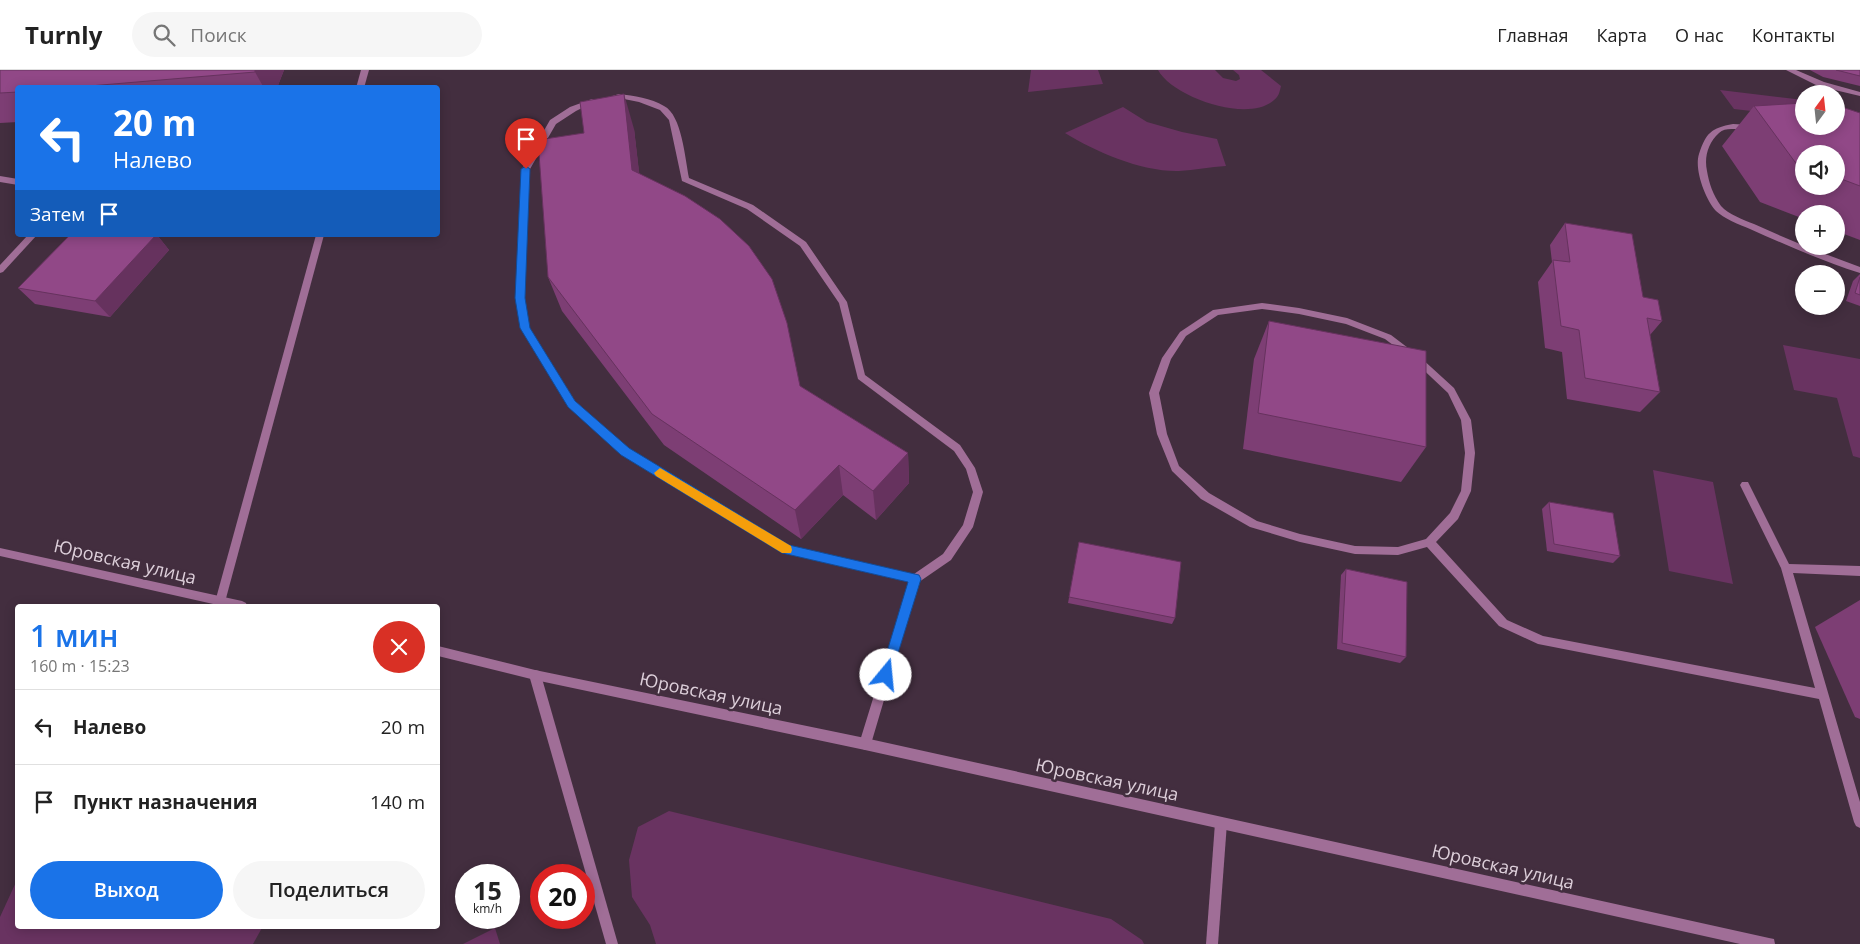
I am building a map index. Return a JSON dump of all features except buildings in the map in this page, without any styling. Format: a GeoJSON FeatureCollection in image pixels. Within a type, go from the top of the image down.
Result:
{"type":"FeatureCollection","features":[{"type":"Feature","properties":{"kind":"street"},"geometry":{"type":"LineString","coordinates":[[361,85],[365,70]]}},
{"type":"Feature","properties":{"kind":"street"},"geometry":{"type":"LineString","coordinates":[[1790,70],[1821,84],[1860,94]]}},
{"type":"Feature","properties":{"kind":"street"},"geometry":{"type":"LineString","coordinates":[[865,744],[915,579],[947,557],[968,527],[978,492],[970,468],[957,448],[862,376],[843,302],[803,244],[750,207],[685,179],[673,120],[663,108],[641,100],[619,96],[592,101],[573,109],[553,122],[526,169],[520,298],[525,328],[572,404],[625,452],[787,550],[915,579]]}},
{"type":"Feature","properties":{"kind":"street"},"geometry":{"type":"LineString","coordinates":[[1760,129],[1733,126],[1718,129],[1706,142],[1701,160],[1704,178],[1706,186],[1719,209],[1740,221],[1797,247],[1860,270]]}},
{"type":"Feature","properties":{"kind":"street"},"geometry":{"type":"LineString","coordinates":[[0,180],[15,182]]}},
{"type":"Feature","properties":{"kind":"street"},"geometry":{"type":"LineString","coordinates":[[0,270],[32,237]]}},
{"type":"Feature","properties":{"kind":"street"},"geometry":{"type":"LineString","coordinates":[[220,602],[319,237]]}},
{"type":"Feature","properties":{"kind":"street"},"geometry":{"type":"LineString","coordinates":[[1262,306],[1299,311],[1346,321],[1388,337],[1417,359],[1451,391],[1466,420],[1470,452],[1466,490],[1454,516],[1429,542],[1398,550],[1356,550],[1300,538],[1254,524],[1205,496],[1175,468],[1162,434],[1154,394],[1167,358],[1183,334],[1216,312],[1262,306]]}},
{"type":"Feature","properties":{"kind":"street"},"geometry":{"type":"LineString","coordinates":[[1745,485],[1786,568],[1823,695],[1856,793],[1860,822]]}},
{"type":"Feature","properties":{"kind":"street"},"geometry":{"type":"LineString","coordinates":[[1429,542],[1503,623],[1542,641],[1823,695]]}},
{"type":"Feature","properties":{"kind":"street","name":"Юровская улица"},"geometry":{"type":"LineString","coordinates":[[0,552],[231,604]]}},
{"type":"Feature","properties":{"kind":"street"},"geometry":{"type":"LineString","coordinates":[[1786,568],[1860,571]]}},
{"type":"Feature","properties":{"kind":"street","name":"Юровская улица"},"geometry":{"type":"LineString","coordinates":[[440,651],[535,675],[865,744],[1770,944]]}},
{"type":"Feature","properties":{"kind":"street"},"geometry":{"type":"LineString","coordinates":[[535,675],[612,944]]}},
{"type":"Feature","properties":{"kind":"street"},"geometry":{"type":"LineString","coordinates":[[1212,944],[1221,823]]}},
{"type":"Feature","properties":{"kind":"shaded area"},"geometry":{"type":"Polygon","coordinates":[[[1031,70],[1098,70],[1103,84],[1028,92],[1031,70]]]}},
{"type":"Feature","properties":{"kind":"shaded area"},"geometry":{"type":"Polygon","coordinates":[[[1158,70],[1215,70],[1223,78],[1236,81],[1240,79],[1239,75],[1233,70],[1261,70],[1281,86],[1278,96],[1266,105],[1251,109],[1233,109],[1214,105],[1180,90],[1166,80],[1158,70]]]}},
{"type":"Feature","properties":{"kind":"shaded area"},"geometry":{"type":"Polygon","coordinates":[[[1720,90],[1795,99],[1795,116],[1734,109],[1720,90]]]}},
{"type":"Feature","properties":{"kind":"shaded area"},"geometry":{"type":"Polygon","coordinates":[[[1123,107],[1147,122],[1217,139],[1226,166],[1179,171],[1150,168],[1105,154],[1065,133],[1123,107]]]}},
{"type":"Feature","properties":{"kind":"shaded area"},"geometry":{"type":"Polygon","coordinates":[[[1783,345],[1860,359],[1860,458],[1853,456],[1837,398],[1794,390],[1783,345]]]}},
{"type":"Feature","properties":{"kind":"shaded area"},"geometry":{"type":"Polygon","coordinates":[[[1653,470],[1713,482],[1733,584],[1669,571],[1653,470]]]}},
{"type":"Feature","properties":{"kind":"shaded area"},"geometry":{"type":"Polygon","coordinates":[[[669,811],[1111,919],[1142,940],[1144,944],[656,944],[650,925],[632,897],[629,860],[638,827],[669,811]]]}},
{"type":"Feature","properties":{"kind":"shaded area"},"geometry":{"type":"Polygon","coordinates":[[[15,884],[15,929],[261,929],[253,944],[0,944],[0,917],[15,884]]]}},
{"type":"Feature","properties":{"kind":"shaded area"},"geometry":{"type":"Polygon","coordinates":[[[495,929],[500,944],[463,944],[495,929]]]}},
{"type":"Feature","properties":{"kind":"slow traffic"},"geometry":{"type":"LineString","coordinates":[[660,473],[786,550]]}},
{"type":"Feature","properties":{"kind":"route"},"geometry":{"type":"LineString","coordinates":[[526,169],[520,298],[525,328],[572,404],[625,452],[787,550],[915,579],[886,675]]}}]}
